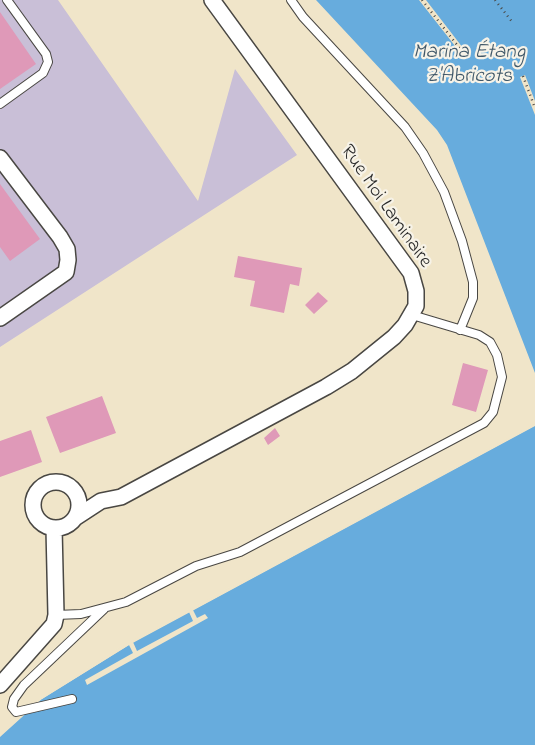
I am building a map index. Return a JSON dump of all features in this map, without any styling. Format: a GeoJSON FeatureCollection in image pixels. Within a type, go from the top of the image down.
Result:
{"type":"FeatureCollection","features":[{"type":"Feature","properties":{"kind":"street","name":"Rue Moi Laminaire"},"geometry":{"type":"LineString","coordinates":[[75,518],[101,501],[121,497],[154,480],[352,371],[394,337],[412,315],[416,306],[416,291],[410,273],[212,0]]}},
{"type":"Feature","properties":{"kind":"street"},"geometry":{"type":"LineString","coordinates":[[0,158],[60,237],[67,249],[68,260],[66,272],[0,318]]}},
{"type":"Feature","properties":{"kind":"street"},"geometry":{"type":"LineString","coordinates":[[73,488],[80,506],[75,518],[65,526],[54,528],[45,525],[36,516],[33,503],[34,497],[42,486],[48,483],[61,481],[101,501]]}},
{"type":"Feature","properties":{"kind":"street"},"geometry":{"type":"LineString","coordinates":[[2,677],[50,630],[56,615],[54,528]]}},
{"type":"Feature","properties":{"kind":"lane"},"geometry":{"type":"LineString","coordinates":[[0,104],[43,73],[48,62],[46,54],[7,0]]}},
{"type":"Feature","properties":{"kind":"lane"},"geometry":{"type":"LineString","coordinates":[[291,0],[303,17],[406,127],[444,192],[462,241],[473,282],[473,298],[460,330]]}},
{"type":"Feature","properties":{"kind":"lane"},"geometry":{"type":"LineString","coordinates":[[56,615],[81,614],[126,602],[196,566],[240,552],[484,424],[494,412],[502,377],[500,366],[490,342],[479,335],[412,315]]}},
{"type":"Feature","properties":{"kind":"lane"},"geometry":{"type":"LineString","coordinates":[[72,699],[16,712],[12,707],[14,699],[24,685],[105,608]]}},
{"type":"Feature","properties":{"kind":"path"},"geometry":{"type":"LineString","coordinates":[[422,0],[461,50]]}},
{"type":"Feature","properties":{"kind":"path"},"geometry":{"type":"LineString","coordinates":[[494,0],[512,23]]}},
{"type":"Feature","properties":{"kind":"path"},"geometry":{"type":"LineString","coordinates":[[522,76],[535,108]]}},
{"type":"Feature","properties":{"kind":"shaded area"},"geometry":{"type":"Polygon","coordinates":[[[0,0],[58,0],[198,201],[235,69],[297,155],[0,347],[0,0]]]}},
{"type":"Feature","properties":{"kind":"water","name":"Marina Étang Z'Abricots"},"geometry":{"type":"Polygon","coordinates":[[[316,0],[535,0],[535,373],[447,145],[437,130],[316,0]]]}},
{"type":"Feature","properties":{"kind":"water"},"geometry":{"type":"Polygon","coordinates":[[[535,426],[535,745],[0,745],[0,737],[42,699],[129,645],[535,426]]]}},
{"type":"Feature","properties":{"kind":"pier"},"geometry":{"type":"Polygon","coordinates":[[[419,0],[426,0],[463,48],[459,51],[419,0]]]}},
{"type":"Feature","properties":{"kind":"pier"},"geometry":{"type":"Polygon","coordinates":[[[525,75],[535,101],[535,115],[520,77],[525,75]]]}},
{"type":"Feature","properties":{"kind":"pier"},"geometry":{"type":"Polygon","coordinates":[[[535,423],[534,426],[193,610],[197,618],[205,614],[208,618],[87,685],[85,680],[133,653],[129,645],[42,699],[39,699],[128,642],[535,423]],[[189,612],[133,642],[137,651],[193,621],[189,612]]]}},
{"type":"Feature","properties":{"kind":"building"},"geometry":{"type":"Polygon","coordinates":[[[0,12],[36,64],[0,89],[0,12]]]}},
{"type":"Feature","properties":{"kind":"building"},"geometry":{"type":"Polygon","coordinates":[[[0,184],[40,239],[10,261],[0,247],[0,184]]]}},
{"type":"Feature","properties":{"kind":"building"},"geometry":{"type":"Polygon","coordinates":[[[238,256],[302,268],[299,286],[290,284],[284,313],[250,306],[255,281],[234,277],[238,256]]]}},
{"type":"Feature","properties":{"kind":"building"},"geometry":{"type":"Polygon","coordinates":[[[318,292],[328,301],[314,314],[305,305],[318,292]]]}},
{"type":"Feature","properties":{"kind":"building"},"geometry":{"type":"Polygon","coordinates":[[[463,363],[488,370],[476,412],[452,405],[463,363]]]}},
{"type":"Feature","properties":{"kind":"building"},"geometry":{"type":"Polygon","coordinates":[[[102,396],[116,433],[60,453],[46,417],[102,396]]]}},
{"type":"Feature","properties":{"kind":"building"},"geometry":{"type":"Polygon","coordinates":[[[275,428],[280,436],[268,445],[264,438],[275,428]]]}},
{"type":"Feature","properties":{"kind":"building"},"geometry":{"type":"Polygon","coordinates":[[[31,430],[42,462],[0,477],[0,441],[31,430]]]}}]}
